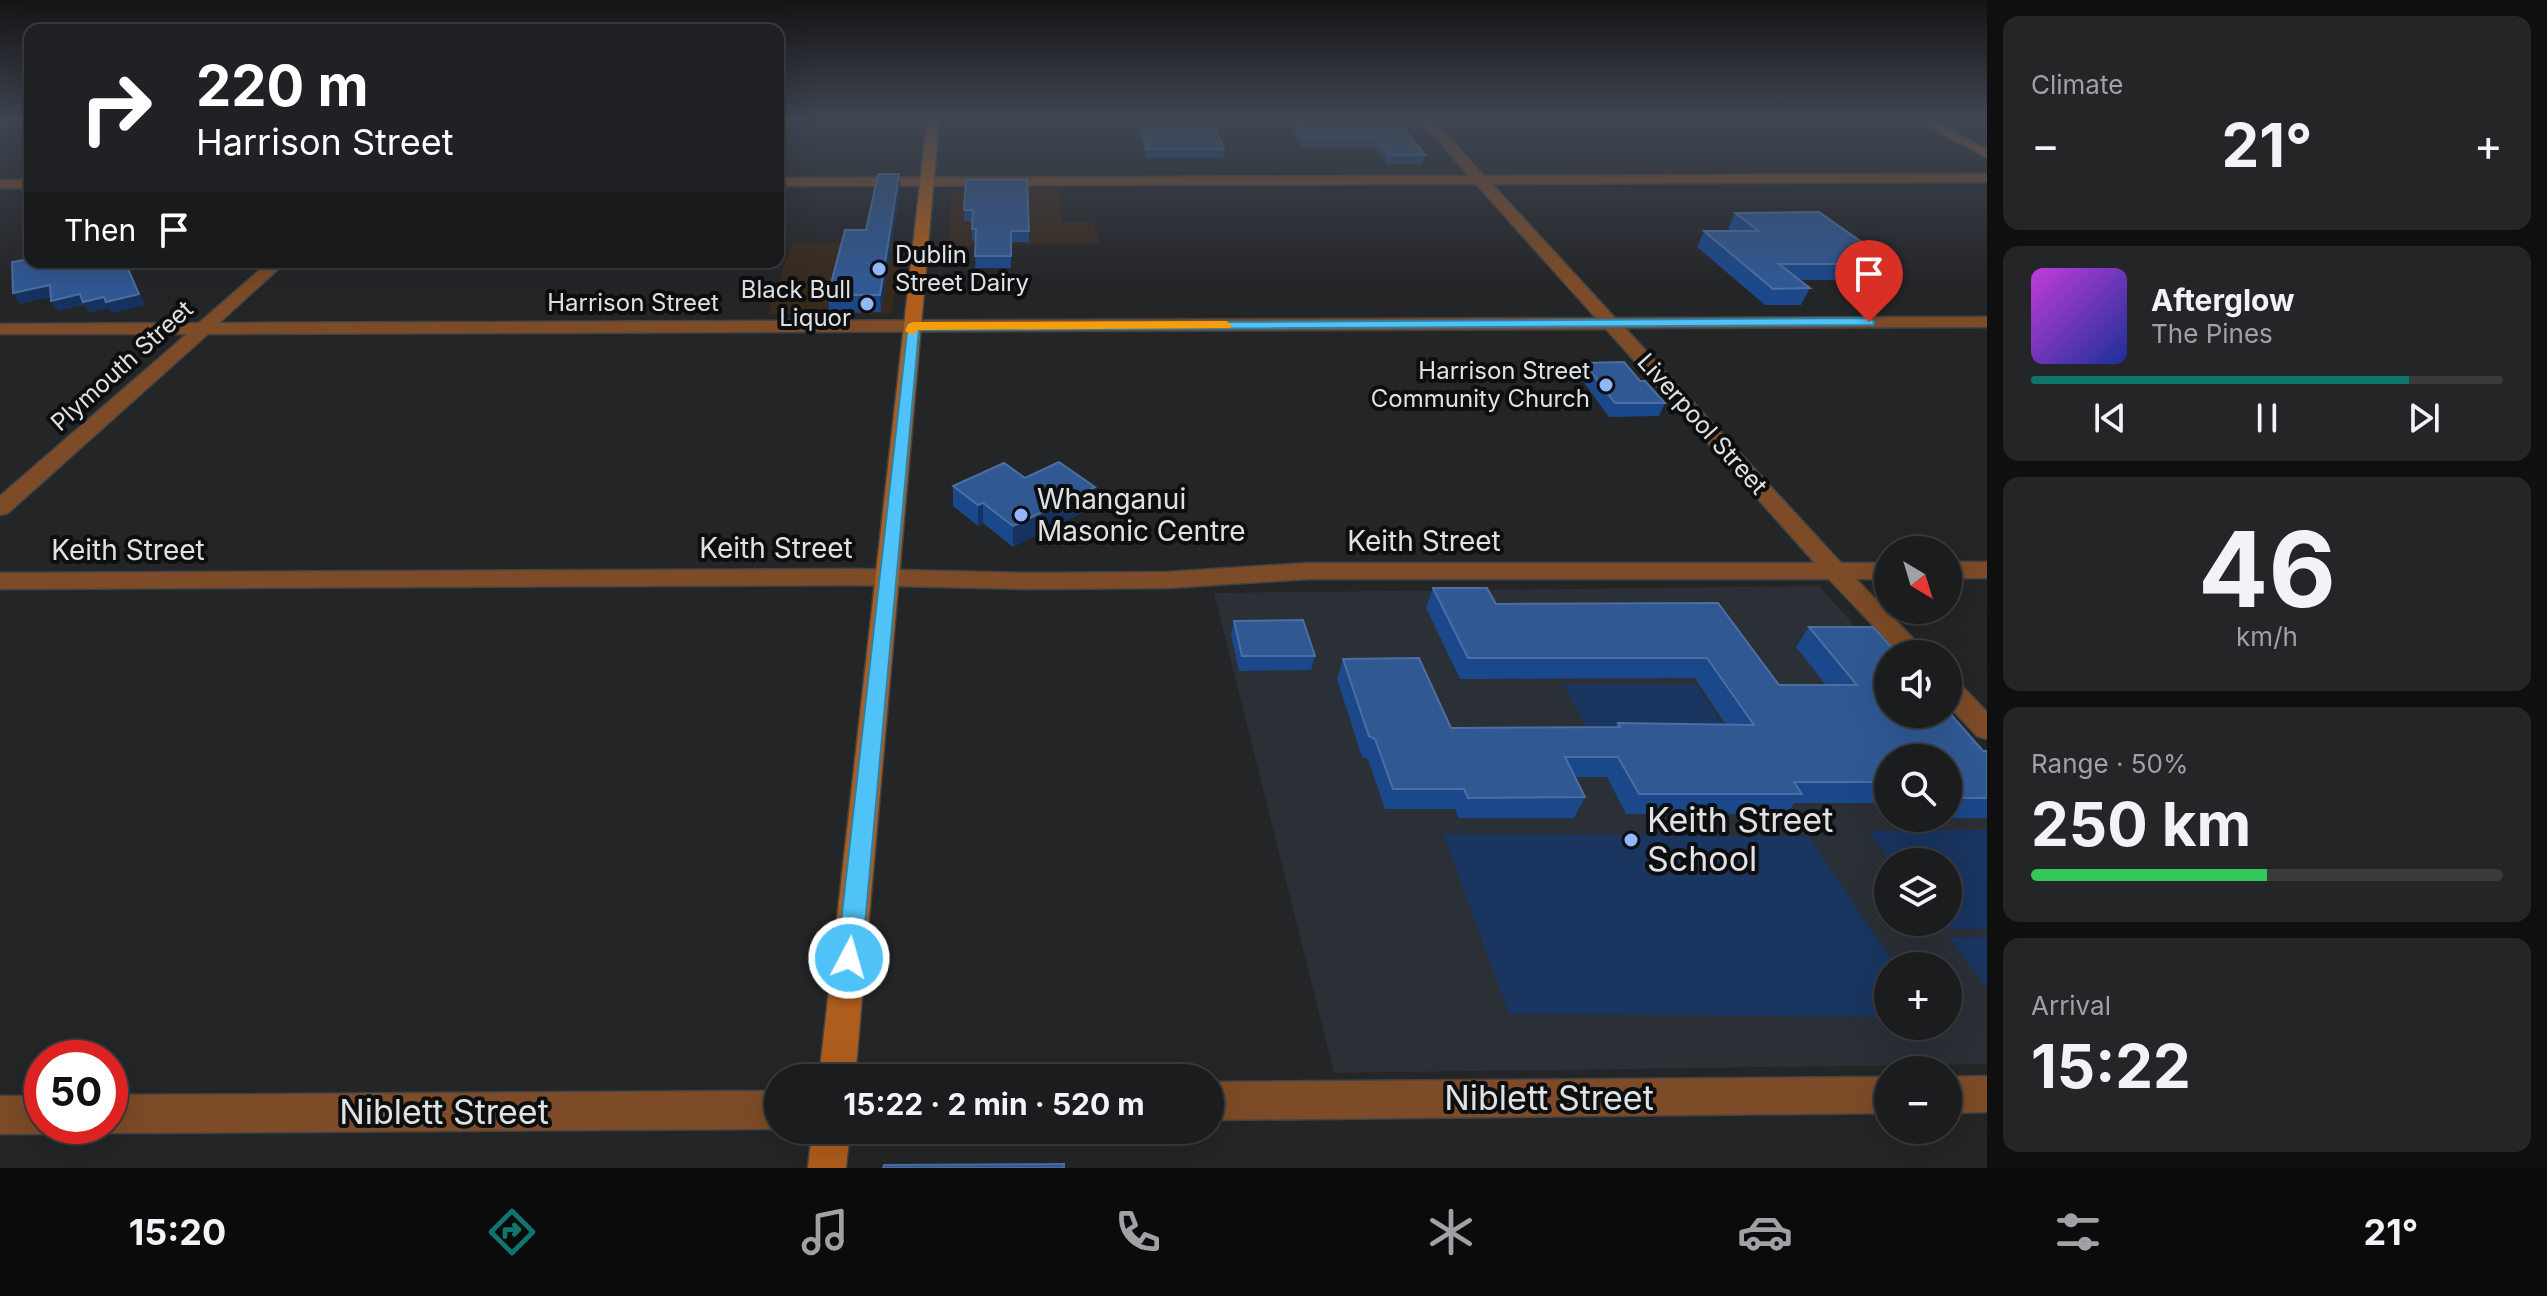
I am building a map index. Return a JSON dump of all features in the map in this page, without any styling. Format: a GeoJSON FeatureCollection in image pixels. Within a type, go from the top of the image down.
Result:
{"type":"FeatureCollection","features":[{"type":"Feature","properties":{"kind":"main road"},"geometry":{"type":"LineString","coordinates":[[838,1064],[928,176]]}},
{"type":"Feature","properties":{"kind":"main road"},"geometry":{"type":"LineString","coordinates":[[827,1168],[830,1144]]}},
{"type":"Feature","properties":{"kind":"street","name":"Liverpool Street"},"geometry":{"type":"LineString","coordinates":[[1475,176],[1902,640]]}},
{"type":"Feature","properties":{"kind":"street"},"geometry":{"type":"LineString","coordinates":[[784,182],[1987,178]]}},
{"type":"Feature","properties":{"kind":"street"},"geometry":{"type":"LineString","coordinates":[[0,184],[24,184]]}},
{"type":"Feature","properties":{"kind":"street","name":"Plymouth Street"},"geometry":{"type":"LineString","coordinates":[[0,508],[271,268]]}},
{"type":"Feature","properties":{"kind":"street","name":"Harrison Street"},"geometry":{"type":"LineString","coordinates":[[0,329],[1987,322]]}},
{"type":"Feature","properties":{"kind":"street"},"geometry":{"type":"LineString","coordinates":[[1962,570],[1987,570]]}},
{"type":"Feature","properties":{"kind":"street","name":"Keith Street"},"geometry":{"type":"LineString","coordinates":[[0,581],[887,578],[1029,581],[1168,580],[1309,571],[1874,571]]}},
{"type":"Feature","properties":{"kind":"street"},"geometry":{"type":"LineString","coordinates":[[1962,703],[1987,729]]}},
{"type":"Feature","properties":{"kind":"street"},"geometry":{"type":"LineString","coordinates":[[1962,1095],[1987,1094]]}},
{"type":"Feature","properties":{"kind":"street","name":"Niblett Street"},"geometry":{"type":"LineString","coordinates":[[1224,1101],[1874,1095]]}},
{"type":"Feature","properties":{"kind":"street","name":"Niblett Street"},"geometry":{"type":"LineString","coordinates":[[128,1114],[764,1110]]}},
{"type":"Feature","properties":{"kind":"street"},"geometry":{"type":"LineString","coordinates":[[0,1115],[24,1115]]}},
{"type":"Feature","properties":{"kind":"shaded area"},"geometry":{"type":"Polygon","coordinates":[[[1058,188],[1063,222],[1094,222],[1099,244],[949,246],[951,189],[1058,188]]]}},
{"type":"Feature","properties":{"kind":"shaded area"},"geometry":{"type":"Polygon","coordinates":[[[792,243],[903,243],[891,314],[768,314],[792,243]]]}},
{"type":"Feature","properties":{"kind":"shaded area","name":"Keith Street School"},"geometry":{"type":"Polygon","coordinates":[[[1819,586],[1874,647],[1874,728],[1911,728],[1938,744],[1874,744],[1874,832],[1962,832],[1962,759],[1987,774],[1987,1064],[1962,1064],[1962,1056],[1874,1056],[1874,1066],[1334,1073],[1214,593],[1819,586]]]}},
{"type":"Feature","properties":{"kind":"shaded area"},"geometry":{"type":"Polygon","coordinates":[[[1563,684],[1696,684],[1730,736],[1591,736],[1563,684]]]}},
{"type":"Feature","properties":{"kind":"shaded area"},"geometry":{"type":"Polygon","coordinates":[[[1987,830],[1987,929],[1962,929],[1962,848],[1881,848],[1868,831],[1987,830]]]}},
{"type":"Feature","properties":{"kind":"shaded area"},"geometry":{"type":"Polygon","coordinates":[[[1443,834],[1809,836],[1887,952],[1874,952],[1874,1017],[1509,1014],[1443,834]]]}},
{"type":"Feature","properties":{"kind":"shaded area"},"geometry":{"type":"Polygon","coordinates":[[[1987,937],[1987,989],[1962,952],[1949,938],[1987,937]]]}},
{"type":"Feature","properties":{"kind":"building"},"geometry":{"type":"Polygon","coordinates":[[[878,176],[899,176],[880,295],[828,295],[845,230],[866,230],[878,176]]]}},
{"type":"Feature","properties":{"kind":"building"},"geometry":{"type":"Polygon","coordinates":[[[966,180],[1027,180],[1029,231],[1011,231],[1011,256],[975,256],[973,210],[964,210],[966,180]]]}},
{"type":"Feature","properties":{"kind":"building"},"geometry":{"type":"Polygon","coordinates":[[[1819,212],[1893,264],[1779,264],[1810,288],[1773,289],[1704,231],[1759,231],[1735,213],[1819,212]]]}},
{"type":"Feature","properties":{"kind":"building"},"geometry":{"type":"Polygon","coordinates":[[[24,260],[24,268],[128,268],[139,294],[106,302],[104,297],[83,302],[80,294],[51,301],[50,285],[13,293],[12,262],[24,260]]]}},
{"type":"Feature","properties":{"kind":"building"},"geometry":{"type":"Polygon","coordinates":[[[1624,362],[1665,403],[1615,403],[1584,363],[1624,362]]]}},
{"type":"Feature","properties":{"kind":"building"},"geometry":{"type":"Polygon","coordinates":[[[1059,462],[1095,487],[1013,526],[983,503],[978,505],[953,486],[1004,463],[1025,478],[1059,462]]]}},
{"type":"Feature","properties":{"kind":"building"},"geometry":{"type":"Polygon","coordinates":[[[1433,588],[1487,588],[1496,604],[1718,603],[1779,685],[1857,685],[1809,627],[1873,627],[1885,640],[1874,640],[1874,728],[1962,727],[1983,751],[1987,751],[1987,798],[1962,798],[1962,744],[1874,744],[1874,782],[1794,782],[1802,794],[1639,794],[1618,757],[1565,757],[1585,797],[1468,798],[1464,789],[1393,789],[1375,739],[1369,736],[1343,659],[1419,658],[1451,728],[1620,727],[1618,723],[1754,725],[1707,658],[1468,658],[1433,588]]]}},
{"type":"Feature","properties":{"kind":"building"},"geometry":{"type":"Polygon","coordinates":[[[1303,620],[1315,656],[1242,656],[1234,621],[1303,620]]]}},
{"type":"Feature","properties":{"kind":"building"},"geometry":{"type":"Polygon","coordinates":[[[1064,1164],[1064,1168],[883,1168],[884,1165],[1064,1164]]]}},
{"type":"Feature","properties":{"kind":"slow traffic"},"geometry":{"type":"LineString","coordinates":[[912,331],[913,326],[1226,325]]}},
{"type":"Feature","properties":{"kind":"place","name":"Dublin Street Dairy"},"geometry":{"type":"Point","coordinates":[879,269]}},
{"type":"Feature","properties":{"kind":"place","name":"Black Bull Liquor"},"geometry":{"type":"Point","coordinates":[867,304]}},
{"type":"Feature","properties":{"kind":"place","name":"Harrison Street Community Church"},"geometry":{"type":"Point","coordinates":[1606,385]}},
{"type":"Feature","properties":{"kind":"place","name":"Whanganui Masonic Centre"},"geometry":{"type":"Point","coordinates":[1021,515]}},
{"type":"Feature","properties":{"kind":"place","name":"Keith Street School"},"geometry":{"type":"Point","coordinates":[1631,840]}},
{"type":"Feature","properties":{"kind":"route"},"geometry":{"type":"LineString","coordinates":[[849,958],[913,326],[1869,322]]}}]}
